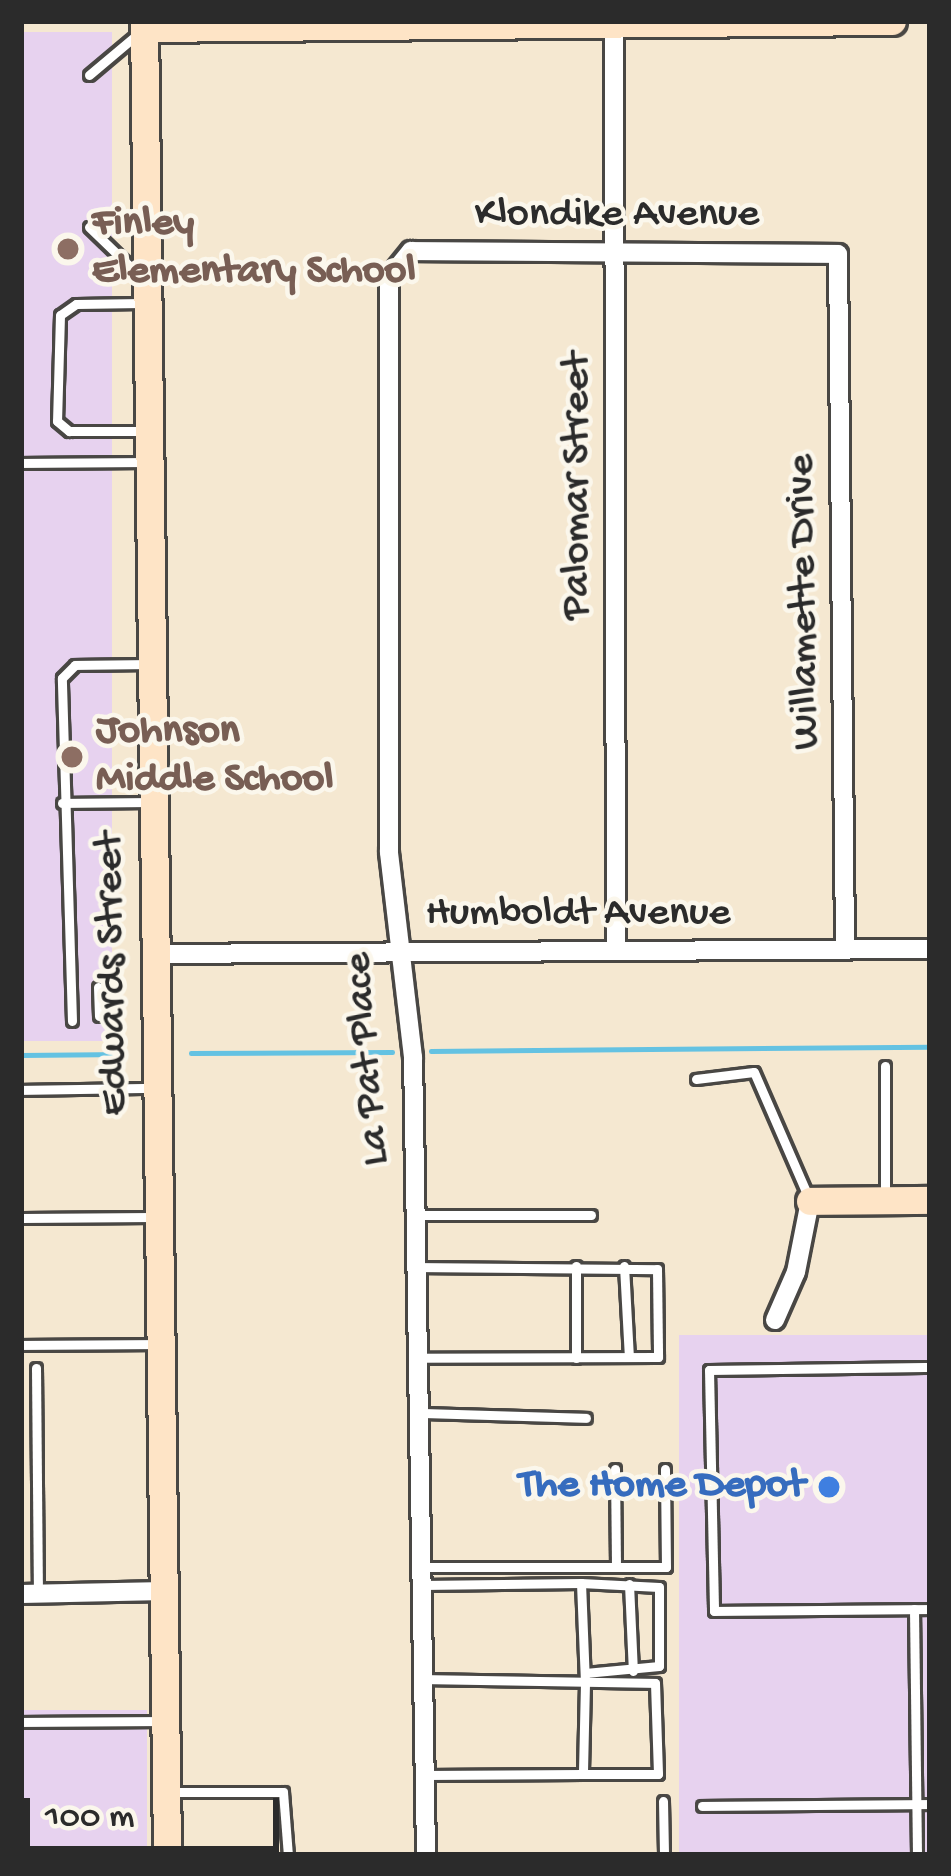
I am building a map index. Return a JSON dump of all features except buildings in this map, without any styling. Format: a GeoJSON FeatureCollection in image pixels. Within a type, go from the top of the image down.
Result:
{"type":"FeatureCollection","features":[{"type":"Feature","properties":{"kind":"street"},"geometry":{"type":"LineString","coordinates":[[144,25],[892,21]]}},
{"type":"Feature","properties":{"kind":"street","name":"Palomar Street"},"geometry":{"type":"LineString","coordinates":[[614,22],[616,951]]}},
{"type":"Feature","properties":{"kind":"street","name":"Edwards Street"},"geometry":{"type":"LineString","coordinates":[[144,25],[167,1855]]}},
{"type":"Feature","properties":{"kind":"street","name":"Klondike Avenue"},"geometry":{"type":"LineString","coordinates":[[398,260],[410,251],[838,254]]}},
{"type":"Feature","properties":{"kind":"street","name":"Willamette Drive"},"geometry":{"type":"LineString","coordinates":[[838,254],[845,949]]}},
{"type":"Feature","properties":{"kind":"street","name":"La Pat Place"},"geometry":{"type":"LineString","coordinates":[[398,260],[389,278],[389,852],[397,953],[413,1052],[426,1855]]}},
{"type":"Feature","properties":{"kind":"street","name":"Humboldt Avenue"},"geometry":{"type":"LineString","coordinates":[[155,954],[930,949]]}},
{"type":"Feature","properties":{"kind":"street"},"geometry":{"type":"LineString","coordinates":[[776,1320],[796,1272],[810,1201],[930,1200]]}},
{"type":"Feature","properties":{"kind":"street"},"geometry":{"type":"LineString","coordinates":[[30,1594],[165,1591]]}},
{"type":"Feature","properties":{"kind":"lane"},"geometry":{"type":"LineString","coordinates":[[88,75],[144,25]]}},
{"type":"Feature","properties":{"kind":"lane"},"geometry":{"type":"LineString","coordinates":[[88,227],[147,293]]}},
{"type":"Feature","properties":{"kind":"lane"},"geometry":{"type":"LineString","coordinates":[[147,293],[76,304],[60,315],[57,381],[62,429],[148,431]]}},
{"type":"Feature","properties":{"kind":"lane"},"geometry":{"type":"LineString","coordinates":[[21,463],[149,462]]}},
{"type":"Feature","properties":{"kind":"lane"},"geometry":{"type":"LineString","coordinates":[[72,1021],[62,803],[62,678],[75,665],[152,664]]}},
{"type":"Feature","properties":{"kind":"lane"},"geometry":{"type":"LineString","coordinates":[[62,803],[154,802]]}},
{"type":"Feature","properties":{"kind":"lane"},"geometry":{"type":"LineString","coordinates":[[98,987],[99,1016]]}},
{"type":"Feature","properties":{"kind":"lane"},"geometry":{"type":"LineString","coordinates":[[884,1066],[884,1200]]}},
{"type":"Feature","properties":{"kind":"lane"},"geometry":{"type":"LineString","coordinates":[[696,1079],[754,1072],[810,1201]]}},
{"type":"Feature","properties":{"kind":"lane"},"geometry":{"type":"LineString","coordinates":[[21,1090],[157,1088]]}},
{"type":"Feature","properties":{"kind":"lane"},"geometry":{"type":"LineString","coordinates":[[416,1215],[591,1215]]}},
{"type":"Feature","properties":{"kind":"lane"},"geometry":{"type":"LineString","coordinates":[[21,1218],[159,1216]]}},
{"type":"Feature","properties":{"kind":"lane"},"geometry":{"type":"LineString","coordinates":[[576,1266],[576,1358]]}},
{"type":"Feature","properties":{"kind":"lane"},"geometry":{"type":"LineString","coordinates":[[624,1266],[628,1358]]}},
{"type":"Feature","properties":{"kind":"lane"},"geometry":{"type":"LineString","coordinates":[[416,1267],[658,1269],[659,1355],[418,1358]]}},
{"type":"Feature","properties":{"kind":"lane"},"geometry":{"type":"LineString","coordinates":[[21,1345],[160,1344]]}},
{"type":"Feature","properties":{"kind":"lane"},"geometry":{"type":"LineString","coordinates":[[930,1367],[709,1370],[714,1610],[930,1609]]}},
{"type":"Feature","properties":{"kind":"lane"},"geometry":{"type":"LineString","coordinates":[[30,1594],[36,1368]]}},
{"type":"Feature","properties":{"kind":"lane"},"geometry":{"type":"LineString","coordinates":[[419,1413],[586,1418]]}},
{"type":"Feature","properties":{"kind":"lane"},"geometry":{"type":"LineString","coordinates":[[615,1469],[616,1567]]}},
{"type":"Feature","properties":{"kind":"lane"},"geometry":{"type":"LineString","coordinates":[[422,1576],[666,1567],[664,1469]]}},
{"type":"Feature","properties":{"kind":"lane"},"geometry":{"type":"LineString","coordinates":[[422,1576],[453,1585],[659,1587],[660,1665],[585,1678]]}},
{"type":"Feature","properties":{"kind":"lane"},"geometry":{"type":"LineString","coordinates":[[581,1583],[584,1774]]}},
{"type":"Feature","properties":{"kind":"lane"},"geometry":{"type":"LineString","coordinates":[[629,1584],[633,1671]]}},
{"type":"Feature","properties":{"kind":"lane"},"geometry":{"type":"LineString","coordinates":[[914,1610],[917,1855]]}},
{"type":"Feature","properties":{"kind":"lane"},"geometry":{"type":"LineString","coordinates":[[424,1679],[585,1678],[655,1683],[658,1774],[425,1775]]}},
{"type":"Feature","properties":{"kind":"lane"},"geometry":{"type":"LineString","coordinates":[[21,1722],[166,1720]]}},
{"type":"Feature","properties":{"kind":"lane"},"geometry":{"type":"LineString","coordinates":[[167,1792],[283,1792],[288,1855]]}},
{"type":"Feature","properties":{"kind":"lane"},"geometry":{"type":"LineString","coordinates":[[663,1801],[664,1855]]}},
{"type":"Feature","properties":{"kind":"lane"},"geometry":{"type":"LineString","coordinates":[[701,1806],[930,1804]]}},
{"type":"Feature","properties":{"kind":"shaded area"},"geometry":{"type":"Polygon","coordinates":[[[21,32],[112,32],[112,1041],[21,1041],[21,32]]]}},
{"type":"Feature","properties":{"kind":"shaded area"},"geometry":{"type":"Polygon","coordinates":[[[679,1335],[930,1335],[930,1855],[679,1855],[679,1335]]]}},
{"type":"Feature","properties":{"kind":"shaded area"},"geometry":{"type":"Polygon","coordinates":[[[21,1710],[147,1710],[147,1855],[21,1855],[21,1710]]]}},
{"type":"Feature","properties":{"kind":"waterway"},"geometry":{"type":"LineString","coordinates":[[431,1051],[930,1047]]}},
{"type":"Feature","properties":{"kind":"waterway"},"geometry":{"type":"LineString","coordinates":[[191,1053],[392,1052]]}},
{"type":"Feature","properties":{"kind":"waterway"},"geometry":{"type":"LineString","coordinates":[[21,1055],[125,1054]]}},
{"type":"Feature","properties":{"kind":"place","name":"Finley Elementary School"},"geometry":{"type":"Point","coordinates":[68,249]}},
{"type":"Feature","properties":{"kind":"place","name":"Johnson Middle School"},"geometry":{"type":"Point","coordinates":[72,757]}},
{"type":"Feature","properties":{"kind":"place","name":"The Home Depot"},"geometry":{"type":"Point","coordinates":[829,1487]}}]}
